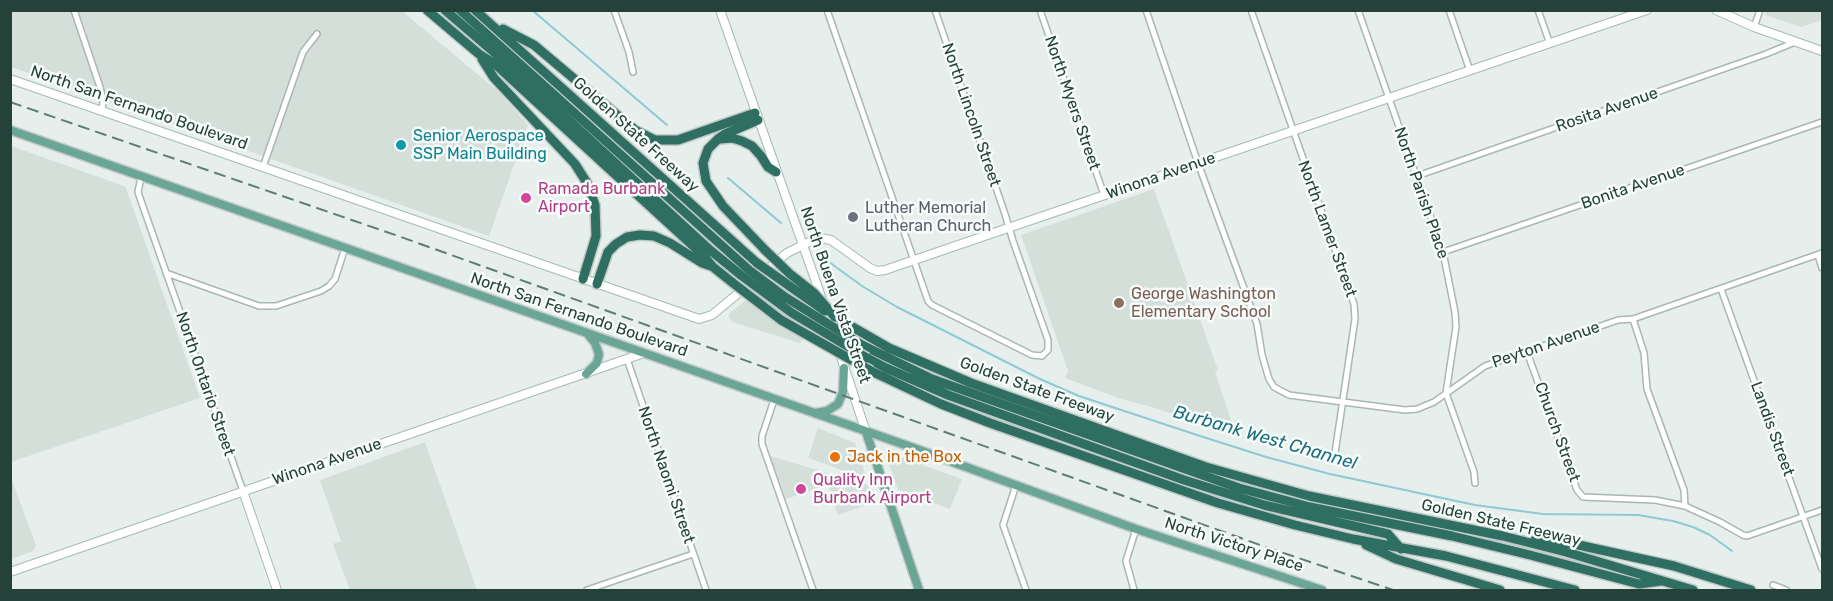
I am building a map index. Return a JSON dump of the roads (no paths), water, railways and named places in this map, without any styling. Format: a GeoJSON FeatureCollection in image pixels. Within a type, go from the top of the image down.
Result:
{"type":"FeatureCollection","features":[{"type":"Feature","properties":{"kind":"highway"},"geometry":{"type":"LineString","coordinates":[[427,10],[479,54],[495,64],[704,256],[713,267],[782,320],[871,371],[980,420],[1218,503],[1353,539],[1446,556],[1575,591]]}},
{"type":"Feature","properties":{"kind":"highway"},"geometry":{"type":"LineString","coordinates":[[445,10],[509,65],[710,250],[749,270],[795,303],[862,345],[941,382],[1239,488],[1310,507],[1474,541],[1639,584],[1663,581]]}},
{"type":"Feature","properties":{"kind":"highway"},"geometry":{"type":"LineString","coordinates":[[460,10],[749,270],[792,313],[886,369],[948,395],[1184,480],[1264,505],[1388,534],[1401,549]]}},
{"type":"Feature","properties":{"kind":"highway","name":"Golden State Freeway"},"geometry":{"type":"LineString","coordinates":[[476,10],[749,270],[858,331],[916,360],[971,383],[1206,467],[1309,496],[1503,536],[1566,552],[1694,591]]}},
{"type":"Feature","properties":{"kind":"highway"},"geometry":{"type":"LineString","coordinates":[[485,19],[534,45],[635,130],[655,140],[678,140],[756,117]]}},
{"type":"Feature","properties":{"kind":"highway"},"geometry":{"type":"LineString","coordinates":[[479,54],[494,78],[575,164],[587,183],[595,204],[596,236],[583,279]]}},
{"type":"Feature","properties":{"kind":"highway"},"geometry":{"type":"LineString","coordinates":[[756,117],[725,134],[708,149],[703,163],[706,181],[737,222],[790,274],[814,293],[835,317]]}},
{"type":"Feature","properties":{"kind":"highway"},"geometry":{"type":"LineString","coordinates":[[718,139],[732,138],[753,146],[768,167],[776,172]]}},
{"type":"Feature","properties":{"kind":"highway"},"geometry":{"type":"LineString","coordinates":[[597,284],[608,252],[627,237],[640,235],[654,236],[670,243],[702,263],[713,267]]}},
{"type":"Feature","properties":{"kind":"highway"},"geometry":{"type":"LineString","coordinates":[[1503,536],[1574,544],[1674,566],[1751,591]]}},
{"type":"Feature","properties":{"kind":"highway"},"geometry":{"type":"LineString","coordinates":[[1353,539],[1396,559],[1500,591]]}},
{"type":"Feature","properties":{"kind":"main road","name":"North San Fernando Boulevard"},"geometry":{"type":"LineString","coordinates":[[10,130],[1136,529]]}},
{"type":"Feature","properties":{"kind":"main road"},"geometry":{"type":"LineString","coordinates":[[586,374],[597,363],[599,354],[595,343],[587,333]]}},
{"type":"Feature","properties":{"kind":"main road"},"geometry":{"type":"LineString","coordinates":[[812,413],[827,411],[838,404],[843,392],[844,368]]}},
{"type":"Feature","properties":{"kind":"main road","name":"North Buena Vista Street"},"geometry":{"type":"LineString","coordinates":[[866,432],[920,591]]}},
{"type":"Feature","properties":{"kind":"main road","name":"North Victory Place"},"geometry":{"type":"LineString","coordinates":[[1136,529],[1322,591]]}},
{"type":"Feature","properties":{"kind":"street"},"geometry":{"type":"LineString","coordinates":[[74,10],[100,87],[103,101],[102,111]]}},
{"type":"Feature","properties":{"kind":"street"},"geometry":{"type":"LineString","coordinates":[[614,10],[629,52],[633,72]]}},
{"type":"Feature","properties":{"kind":"street","name":"North Buena Vista Street"},"geometry":{"type":"LineString","coordinates":[[720,10],[866,432]]}},
{"type":"Feature","properties":{"kind":"street"},"geometry":{"type":"LineString","coordinates":[[827,10],[914,260]]}},
{"type":"Feature","properties":{"kind":"street","name":"North Lincoln Street"},"geometry":{"type":"LineString","coordinates":[[914,260],[928,301],[932,305],[1032,355],[1039,357],[1045,355],[1049,346],[1048,340],[935,10]]}},
{"type":"Feature","properties":{"kind":"street","name":"North Myers Street"},"geometry":{"type":"LineString","coordinates":[[1040,10],[1104,195]]}},
{"type":"Feature","properties":{"kind":"street"},"geometry":{"type":"LineString","coordinates":[[1146,10],[1198,163]]}},
{"type":"Feature","properties":{"kind":"street","name":"North Lamer Street"},"geometry":{"type":"LineString","coordinates":[[1251,10],[1354,304],[1355,319],[1335,453]]}},
{"type":"Feature","properties":{"kind":"street","name":"North Parish Place"},"geometry":{"type":"LineString","coordinates":[[1358,10],[1443,252],[1456,327],[1446,393],[1474,472],[1475,483]]}},
{"type":"Feature","properties":{"kind":"street"},"geometry":{"type":"LineString","coordinates":[[1449,10],[1470,71]]}},
{"type":"Feature","properties":{"kind":"street"},"geometry":{"type":"LineString","coordinates":[[1538,10],[1550,44]]}},
{"type":"Feature","properties":{"kind":"street"},"geometry":{"type":"LineString","coordinates":[[1626,18],[1636,10]]}},
{"type":"Feature","properties":{"kind":"street","name":"Winona Avenue"},"geometry":{"type":"LineString","coordinates":[[699,319],[712,315],[787,253],[816,239],[831,240],[870,268],[877,271],[885,270],[1647,10]]}},
{"type":"Feature","properties":{"kind":"street"},"geometry":{"type":"LineString","coordinates":[[1716,10],[1754,27],[1822,51]]}},
{"type":"Feature","properties":{"kind":"street"},"geometry":{"type":"LineString","coordinates":[[1754,27],[1760,10]]}},
{"type":"Feature","properties":{"kind":"street"},"geometry":{"type":"LineString","coordinates":[[263,167],[303,52],[317,34]]}},
{"type":"Feature","properties":{"kind":"street","name":"Rosita Avenue"},"geometry":{"type":"LineString","coordinates":[[1417,176],[1796,42]]}},
{"type":"Feature","properties":{"kind":"street","name":"North San Fernando Boulevard"},"geometry":{"type":"LineString","coordinates":[[10,79],[699,319]]}},
{"type":"Feature","properties":{"kind":"street","name":"Bonita Avenue"},"geometry":{"type":"LineString","coordinates":[[1443,252],[1822,122]]}},
{"type":"Feature","properties":{"kind":"street","name":"Peyton Avenue"},"geometry":{"type":"LineString","coordinates":[[1198,163],[1257,324],[1262,355],[1274,387],[1289,395],[1405,410],[1417,409],[1426,406],[1485,366],[1618,320],[1633,319],[1820,254]]}},
{"type":"Feature","properties":{"kind":"street","name":"North Ontario Street"},"geometry":{"type":"LineString","coordinates":[[141,177],[138,192],[277,591]]}},
{"type":"Feature","properties":{"kind":"street"},"geometry":{"type":"LineString","coordinates":[[166,273],[259,306],[276,306],[321,291],[329,286],[335,279],[345,248]]}},
{"type":"Feature","properties":{"kind":"street"},"geometry":{"type":"LineString","coordinates":[[1820,254],[1822,268]]}},
{"type":"Feature","properties":{"kind":"street","name":"Landis Street"},"geometry":{"type":"LineString","coordinates":[[1721,289],[1822,569]]}},
{"type":"Feature","properties":{"kind":"street"},"geometry":{"type":"LineString","coordinates":[[1633,319],[1644,353],[1647,389],[1684,490],[1685,506],[1747,536],[1822,510]]}},
{"type":"Feature","properties":{"kind":"street","name":"Church Street"},"geometry":{"type":"LineString","coordinates":[[1527,351],[1577,490],[1583,497],[1655,500],[1685,506]]}},
{"type":"Feature","properties":{"kind":"street","name":"Winona Avenue"},"geometry":{"type":"LineString","coordinates":[[10,572],[644,353]]}},
{"type":"Feature","properties":{"kind":"street","name":"North Naomi Street"},"geometry":{"type":"LineString","coordinates":[[627,360],[706,591]]}},
{"type":"Feature","properties":{"kind":"street"},"geometry":{"type":"LineString","coordinates":[[774,400],[762,441],[813,591]]}},
{"type":"Feature","properties":{"kind":"street"},"geometry":{"type":"LineString","coordinates":[[1016,485],[1004,525],[1026,591]]}},
{"type":"Feature","properties":{"kind":"street"},"geometry":{"type":"LineString","coordinates":[[1134,591],[1126,566],[1126,555],[1136,529]]}},
{"type":"Feature","properties":{"kind":"street"},"geometry":{"type":"LineString","coordinates":[[587,591],[693,554]]}},
{"type":"Feature","properties":{"kind":"street"},"geometry":{"type":"LineString","coordinates":[[1773,585],[1786,591]]}},
{"type":"Feature","properties":{"kind":"waterway","name":"Burbank West Channel"},"geometry":{"type":"LineString","coordinates":[[532,10],[667,125]]}},
{"type":"Feature","properties":{"kind":"waterway","name":"Burbank West Channel"},"geometry":{"type":"LineString","coordinates":[[728,178],[781,223]]}},
{"type":"Feature","properties":{"kind":"waterway","name":"Burbank West Channel"},"geometry":{"type":"LineString","coordinates":[[818,254],[862,286],[897,307],[1040,379],[1079,396],[1197,435],[1330,474],[1475,505],[1543,514],[1638,515],[1673,521],[1710,535],[1732,551]]}},
{"type":"Feature","properties":{"kind":"railway"},"geometry":{"type":"LineString","coordinates":[[10,102],[401,237],[1263,546],[1393,590]]}},
{"type":"Feature","properties":{"kind":"place","name":"Senior Aerospace SSP Main Building"},"geometry":{"type":"Point","coordinates":[401,145]}},
{"type":"Feature","properties":{"kind":"place","name":"Ramada Burbank Airport"},"geometry":{"type":"Point","coordinates":[526,198]}},
{"type":"Feature","properties":{"kind":"place","name":"Luther Memorial Lutheran Church"},"geometry":{"type":"Point","coordinates":[853,217]}},
{"type":"Feature","properties":{"kind":"place","name":"George Washington Elementary School"},"geometry":{"type":"Point","coordinates":[1119,303]}},
{"type":"Feature","properties":{"kind":"place","name":"Jack in the Box"},"geometry":{"type":"Point","coordinates":[835,457]}},
{"type":"Feature","properties":{"kind":"place","name":"Quality Inn Burbank Airport"},"geometry":{"type":"Point","coordinates":[801,489]}}]}
